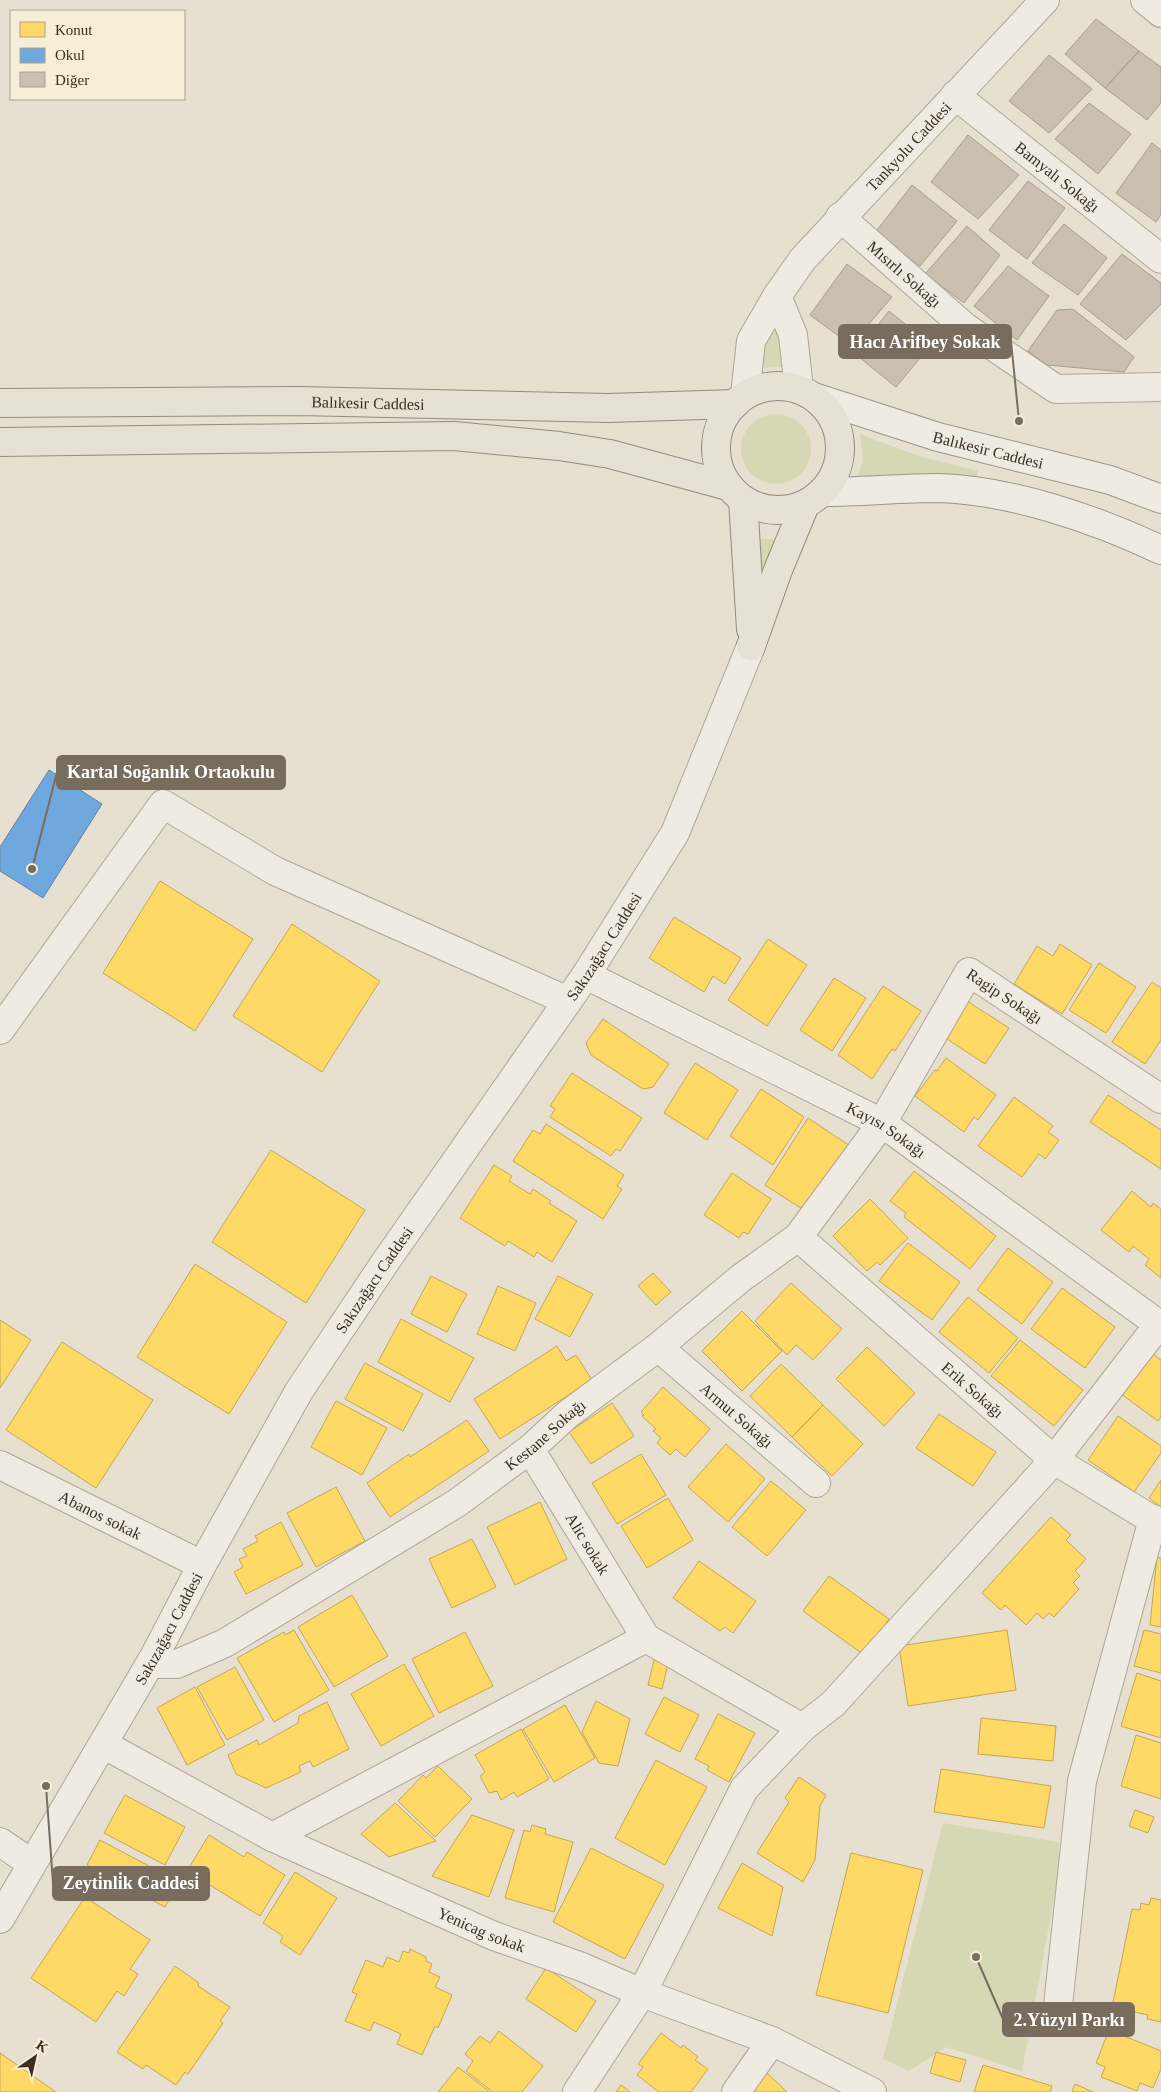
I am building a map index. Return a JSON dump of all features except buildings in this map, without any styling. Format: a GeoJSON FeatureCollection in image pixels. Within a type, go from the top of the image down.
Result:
{"type":"FeatureCollection","features":[{"type":"Feature","properties":{"kind":"main road"},"geometry":{"type":"LineString","coordinates":[[751,646],[778,570],[814,499],[835,475],[841,454],[839,433],[830,413],[808,394],[779,385],[759,388],[740,399],[727,411],[718,430],[716,449],[719,469],[736,493],[763,509],[784,511],[814,499]]}},
{"type":"Feature","properties":{"kind":"main road","name":"Balıkesir Caddesi"},"geometry":{"type":"LineString","coordinates":[[0,403],[299,401],[608,408],[740,399]]}},
{"type":"Feature","properties":{"kind":"main road","name":"Balıkesir Caddesi"},"geometry":{"type":"LineString","coordinates":[[0,442],[454,436],[559,446],[610,454],[736,493]]}},
{"type":"Feature","properties":{"kind":"main road"},"geometry":{"type":"LineString","coordinates":[[736,493],[751,613],[751,646]]}},
{"type":"Feature","properties":{"kind":"street","name":"Tankyolu Caddesi"},"geometry":{"type":"LineString","coordinates":[[740,399],[751,341],[777,296],[802,259],[1045,0]]}},
{"type":"Feature","properties":{"kind":"street"},"geometry":{"type":"LineString","coordinates":[[1145,0],[1161,13]]}},
{"type":"Feature","properties":{"kind":"street","name":"Bamyalı Sokağı"},"geometry":{"type":"LineString","coordinates":[[955,95],[1161,258]]}},
{"type":"Feature","properties":{"kind":"street","name":"Mısırlı Sokağı"},"geometry":{"type":"LineString","coordinates":[[840,217],[965,327],[1056,389],[1161,387]]}},
{"type":"Feature","properties":{"kind":"street"},"geometry":{"type":"LineString","coordinates":[[777,296],[793,335],[808,394]]}},
{"type":"Feature","properties":{"kind":"street","name":"Balıkesir Caddesi"},"geometry":{"type":"LineString","coordinates":[[808,394],[938,436],[1110,480],[1161,499]]}},
{"type":"Feature","properties":{"kind":"street"},"geometry":{"type":"LineString","coordinates":[[814,499],[938,488],[998,495],[1062,511],[1115,528],[1161,550]]}},
{"type":"Feature","properties":{"kind":"street","name":"Sakızağacı Caddesi"},"geometry":{"type":"LineString","coordinates":[[0,1919],[31,1863],[150,1664],[202,1565],[299,1391],[386,1260],[586,975],[675,833],[751,646]]}},
{"type":"Feature","properties":{"kind":"street"},"geometry":{"type":"LineString","coordinates":[[0,1030],[163,804],[275,871],[568,1001]]}},
{"type":"Feature","properties":{"kind":"street","name":"Ragip Sokağı"},"geometry":{"type":"LineString","coordinates":[[882,1123],[969,972],[1161,1099]]}},
{"type":"Feature","properties":{"kind":"street","name":"Kayısı Sokağı"},"geometry":{"type":"LineString","coordinates":[[586,975],[882,1123],[1160,1325]]}},
{"type":"Feature","properties":{"kind":"street","name":"Kestane Sokağı"},"geometry":{"type":"LineString","coordinates":[[150,1664],[177,1664],[225,1643],[457,1503],[530,1449],[568,1414],[658,1346],[741,1278],[798,1237],[882,1123]]}},
{"type":"Feature","properties":{"kind":"street","name":"Erik Sokağı"},"geometry":{"type":"LineString","coordinates":[[798,1237],[1054,1460],[1157,1522]]}},
{"type":"Feature","properties":{"kind":"street"},"geometry":{"type":"LineString","coordinates":[[577,2092],[642,1993],[744,1789],[802,1728],[833,1704],[1054,1460],[1160,1325]]}},
{"type":"Feature","properties":{"kind":"street","name":"Armut Sokağı"},"geometry":{"type":"LineString","coordinates":[[658,1346],[816,1483]]}},
{"type":"Feature","properties":{"kind":"street","name":"Alic sokak"},"geometry":{"type":"LineString","coordinates":[[530,1449],[646,1638]]}},
{"type":"Feature","properties":{"kind":"street","name":"Abanos sokak"},"geometry":{"type":"LineString","coordinates":[[0,1465],[202,1565]]}},
{"type":"Feature","properties":{"kind":"street"},"geometry":{"type":"LineString","coordinates":[[1057,2015],[1082,1781],[1157,1522]]}},
{"type":"Feature","properties":{"kind":"street"},"geometry":{"type":"LineString","coordinates":[[272,1837],[646,1638],[802,1728]]}},
{"type":"Feature","properties":{"kind":"street","name":"Yenicag sokak"},"geometry":{"type":"LineString","coordinates":[[103,1744],[272,1837],[494,1936],[582,1967],[642,1993],[772,2041],[872,2092]]}},
{"type":"Feature","properties":{"kind":"street"},"geometry":{"type":"LineString","coordinates":[[0,1842],[31,1863]]}},
{"type":"Feature","properties":{"kind":"street"},"geometry":{"type":"LineString","coordinates":[[736,2092],[772,2041]]}},
{"type":"Feature","properties":{"kind":"green space"},"geometry":{"type":"Polygon","coordinates":[[[774,320],[790,367],[754,368],[774,320]]]}},
{"type":"Feature","properties":{"kind":"green space"},"geometry":{"type":"Polygon","coordinates":[[[776,414],[795,420],[805,430],[811,449],[805,468],[795,478],[776,484],[757,478],[747,468],[741,449],[747,430],[757,420],[776,414]]]}},
{"type":"Feature","properties":{"kind":"green space"},"geometry":{"type":"Polygon","coordinates":[[[860,434],[918,456],[978,471],[977,476],[919,474],[856,480],[863,461],[860,434]]]}},
{"type":"Feature","properties":{"kind":"green space"},"geometry":{"type":"Polygon","coordinates":[[[750,538],[786,540],[765,587],[750,538]]]}},
{"type":"Feature","properties":{"kind":"green space"},"geometry":{"type":"Polygon","coordinates":[[[943,1823],[1058,1842],[1060,1867],[1022,2071],[946,2047],[909,2071],[883,2059],[943,1823]]]}},
{"type":"Feature","properties":{"kind":"place","name":"Hacı Ari̇fbey Sokak"},"geometry":{"type":"Point","coordinates":[1019,421]}},
{"type":"Feature","properties":{"kind":"place","name":"Kartal Soğanlık Ortaokulu"},"geometry":{"type":"Point","coordinates":[32,869]}},
{"type":"Feature","properties":{"kind":"place","name":"Zeyti̇nli̇k Caddesi̇"},"geometry":{"type":"Point","coordinates":[46,1786]}},
{"type":"Feature","properties":{"kind":"place","name":"2.Yüzyıl Parkı"},"geometry":{"type":"Point","coordinates":[976,1957]}}]}
